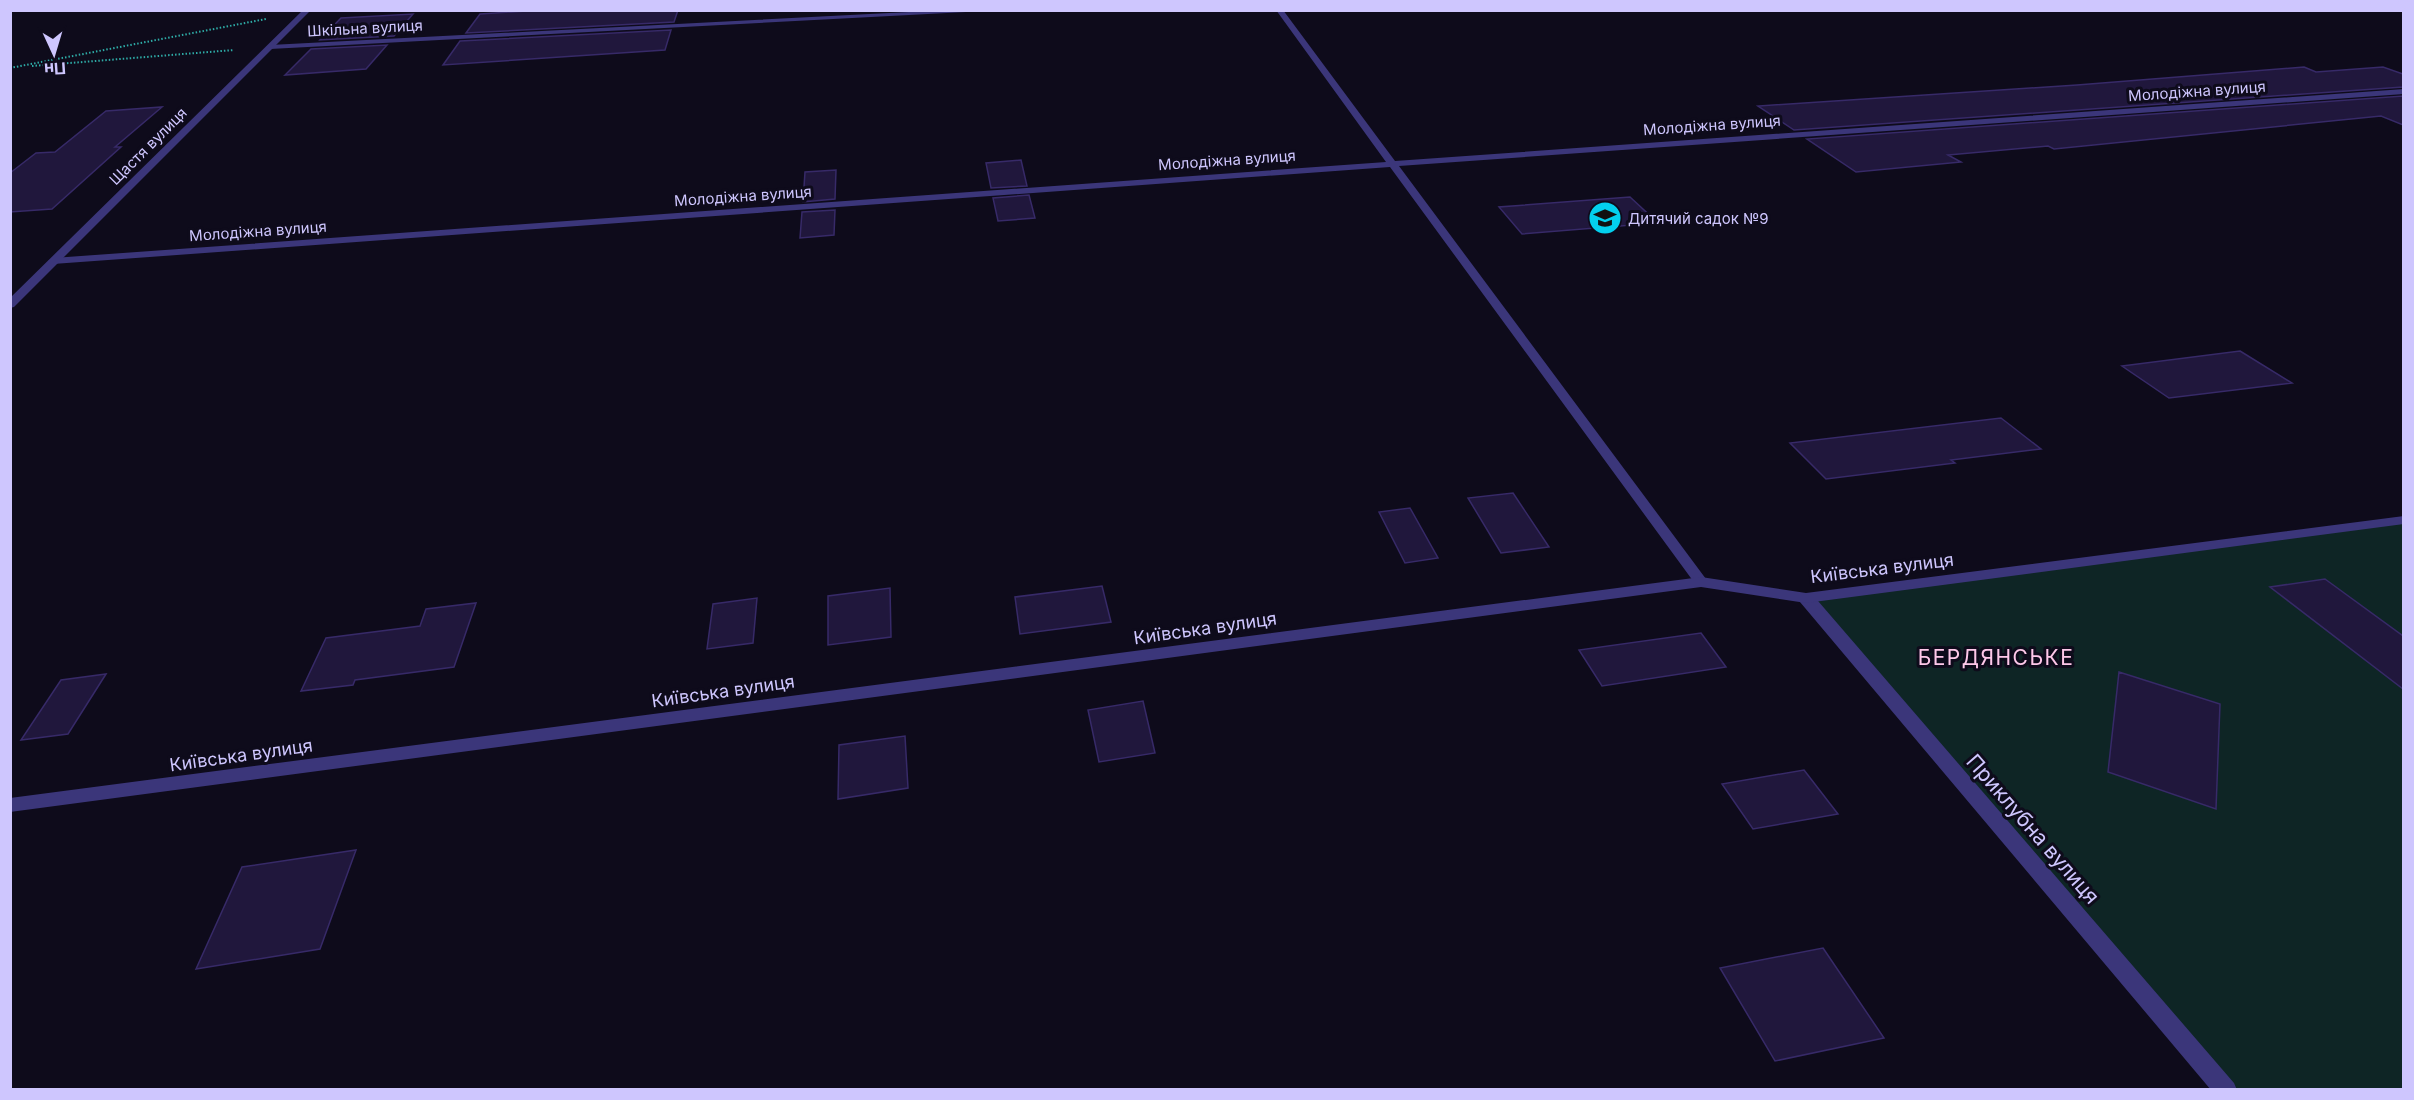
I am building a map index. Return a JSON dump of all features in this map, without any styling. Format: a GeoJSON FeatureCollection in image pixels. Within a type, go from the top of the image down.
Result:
{"type":"FeatureCollection","features":[{"type":"Feature","properties":{"kind":"street","name":"Шкільна вулиця"},"geometry":{"type":"LineString","coordinates":[[270,46],[1001,10]]}},
{"type":"Feature","properties":{"kind":"street"},"geometry":{"type":"LineString","coordinates":[[1279,10],[1701,582]]}},
{"type":"Feature","properties":{"kind":"street","name":"Щастя вулиця"},"geometry":{"type":"LineString","coordinates":[[10,305],[307,11]]}},
{"type":"Feature","properties":{"kind":"street","name":"Молодіжна вулиця"},"geometry":{"type":"LineString","coordinates":[[53,261],[2403,91]]}},
{"type":"Feature","properties":{"kind":"street","name":"Київська вулиця"},"geometry":{"type":"LineString","coordinates":[[10,805],[1701,582],[1806,598],[2403,519]]}},
{"type":"Feature","properties":{"kind":"street","name":"Приклубна вулиця"},"geometry":{"type":"LineString","coordinates":[[1806,598],[2226,1089]]}},
{"type":"Feature","properties":{"kind":"path"},"geometry":{"type":"LineString","coordinates":[[270,46],[10,68],[307,11]]}},
{"type":"Feature","properties":{"kind":"green space"},"geometry":{"type":"Polygon","coordinates":[[[2403,520],[2403,1089],[2226,1089],[1806,598],[2403,520]]]}},
{"type":"Feature","properties":{"kind":"building"},"geometry":{"type":"Polygon","coordinates":[[[542,10],[678,10],[674,22],[466,33],[480,14],[542,10]]]}},
{"type":"Feature","properties":{"kind":"building"},"geometry":{"type":"Polygon","coordinates":[[[413,14],[394,36],[320,40],[341,18],[413,14]]]}},
{"type":"Feature","properties":{"kind":"building"},"geometry":{"type":"Polygon","coordinates":[[[671,30],[665,50],[443,65],[460,41],[671,30]]]}},
{"type":"Feature","properties":{"kind":"building"},"geometry":{"type":"Polygon","coordinates":[[[387,45],[366,69],[285,75],[311,49],[387,45]]]}},
{"type":"Feature","properties":{"kind":"building"},"geometry":{"type":"Polygon","coordinates":[[[2304,67],[2316,72],[2383,67],[2403,74],[2403,87],[1794,130],[1758,106],[2077,85],[2304,67]]]}},
{"type":"Feature","properties":{"kind":"building"},"geometry":{"type":"Polygon","coordinates":[[[2403,96],[2403,125],[2381,116],[2054,149],[2048,146],[1948,155],[1961,162],[1856,172],[1807,139],[2403,96]]]}},
{"type":"Feature","properties":{"kind":"building"},"geometry":{"type":"Polygon","coordinates":[[[162,107],[115,147],[121,147],[52,209],[10,212],[10,173],[36,153],[55,152],[106,111],[162,107]]]}},
{"type":"Feature","properties":{"kind":"building"},"geometry":{"type":"Polygon","coordinates":[[[1021,160],[1027,186],[991,188],[986,163],[1021,160]]]}},
{"type":"Feature","properties":{"kind":"building"},"geometry":{"type":"Polygon","coordinates":[[[836,170],[835,199],[803,202],[805,172],[836,170]]]}},
{"type":"Feature","properties":{"kind":"building"},"geometry":{"type":"Polygon","coordinates":[[[1029,195],[1035,218],[998,221],[993,198],[1029,195]]]}},
{"type":"Feature","properties":{"kind":"building"},"geometry":{"type":"Polygon","coordinates":[[[1630,197],[1658,223],[1522,234],[1499,207],[1630,197]]]}},
{"type":"Feature","properties":{"kind":"building"},"geometry":{"type":"Polygon","coordinates":[[[835,210],[834,235],[800,238],[802,212],[835,210]]]}},
{"type":"Feature","properties":{"kind":"building"},"geometry":{"type":"Polygon","coordinates":[[[2240,351],[2292,383],[2169,398],[2122,366],[2240,351]]]}},
{"type":"Feature","properties":{"kind":"building"},"geometry":{"type":"Polygon","coordinates":[[[2001,418],[2041,449],[1951,460],[1955,463],[1826,479],[1790,443],[2001,418]]]}},
{"type":"Feature","properties":{"kind":"building"},"geometry":{"type":"Polygon","coordinates":[[[1513,493],[1549,547],[1501,553],[1468,498],[1513,493]]]}},
{"type":"Feature","properties":{"kind":"building"},"geometry":{"type":"Polygon","coordinates":[[[1410,508],[1438,558],[1405,563],[1379,512],[1410,508]]]}},
{"type":"Feature","properties":{"kind":"building"},"geometry":{"type":"Polygon","coordinates":[[[2325,579],[2403,636],[2403,689],[2270,587],[2325,579]]]}},
{"type":"Feature","properties":{"kind":"building"},"geometry":{"type":"Polygon","coordinates":[[[1102,586],[1111,622],[1020,634],[1015,597],[1102,586]]]}},
{"type":"Feature","properties":{"kind":"building"},"geometry":{"type":"Polygon","coordinates":[[[890,588],[891,637],[828,645],[828,596],[890,588]]]}},
{"type":"Feature","properties":{"kind":"building"},"geometry":{"type":"Polygon","coordinates":[[[757,598],[753,643],[707,649],[713,604],[757,598]]]}},
{"type":"Feature","properties":{"kind":"building"},"geometry":{"type":"Polygon","coordinates":[[[476,603],[454,667],[355,680],[353,685],[301,691],[326,638],[420,626],[426,609],[476,603]]]}},
{"type":"Feature","properties":{"kind":"building"},"geometry":{"type":"Polygon","coordinates":[[[1701,633],[1726,667],[1602,686],[1579,650],[1701,633]]]}},
{"type":"Feature","properties":{"kind":"building"},"geometry":{"type":"Polygon","coordinates":[[[2119,672],[2220,704],[2216,809],[2108,772],[2119,672]]]}},
{"type":"Feature","properties":{"kind":"building"},"geometry":{"type":"Polygon","coordinates":[[[106,674],[68,734],[21,740],[61,680],[106,674]]]}},
{"type":"Feature","properties":{"kind":"building"},"geometry":{"type":"Polygon","coordinates":[[[1143,701],[1155,753],[1099,762],[1088,710],[1143,701]]]}},
{"type":"Feature","properties":{"kind":"building"},"geometry":{"type":"Polygon","coordinates":[[[905,736],[908,788],[838,799],[839,745],[905,736]]]}},
{"type":"Feature","properties":{"kind":"building"},"geometry":{"type":"Polygon","coordinates":[[[1804,770],[1838,814],[1753,829],[1722,784],[1804,770]]]}},
{"type":"Feature","properties":{"kind":"building"},"geometry":{"type":"Polygon","coordinates":[[[356,850],[320,949],[196,969],[242,867],[356,850]]]}},
{"type":"Feature","properties":{"kind":"building"},"geometry":{"type":"Polygon","coordinates":[[[1823,948],[1884,1038],[1775,1061],[1720,968],[1823,948]]]}},
{"type":"Feature","properties":{"kind":"place","name":"Дитячий садок №9"},"geometry":{"type":"Point","coordinates":[1605,218]}},
{"type":"Feature","properties":{"kind":"district","name":"БЕРДЯНСЬКЕ"},"geometry":{"type":"Point","coordinates":[1996,657]}}]}
